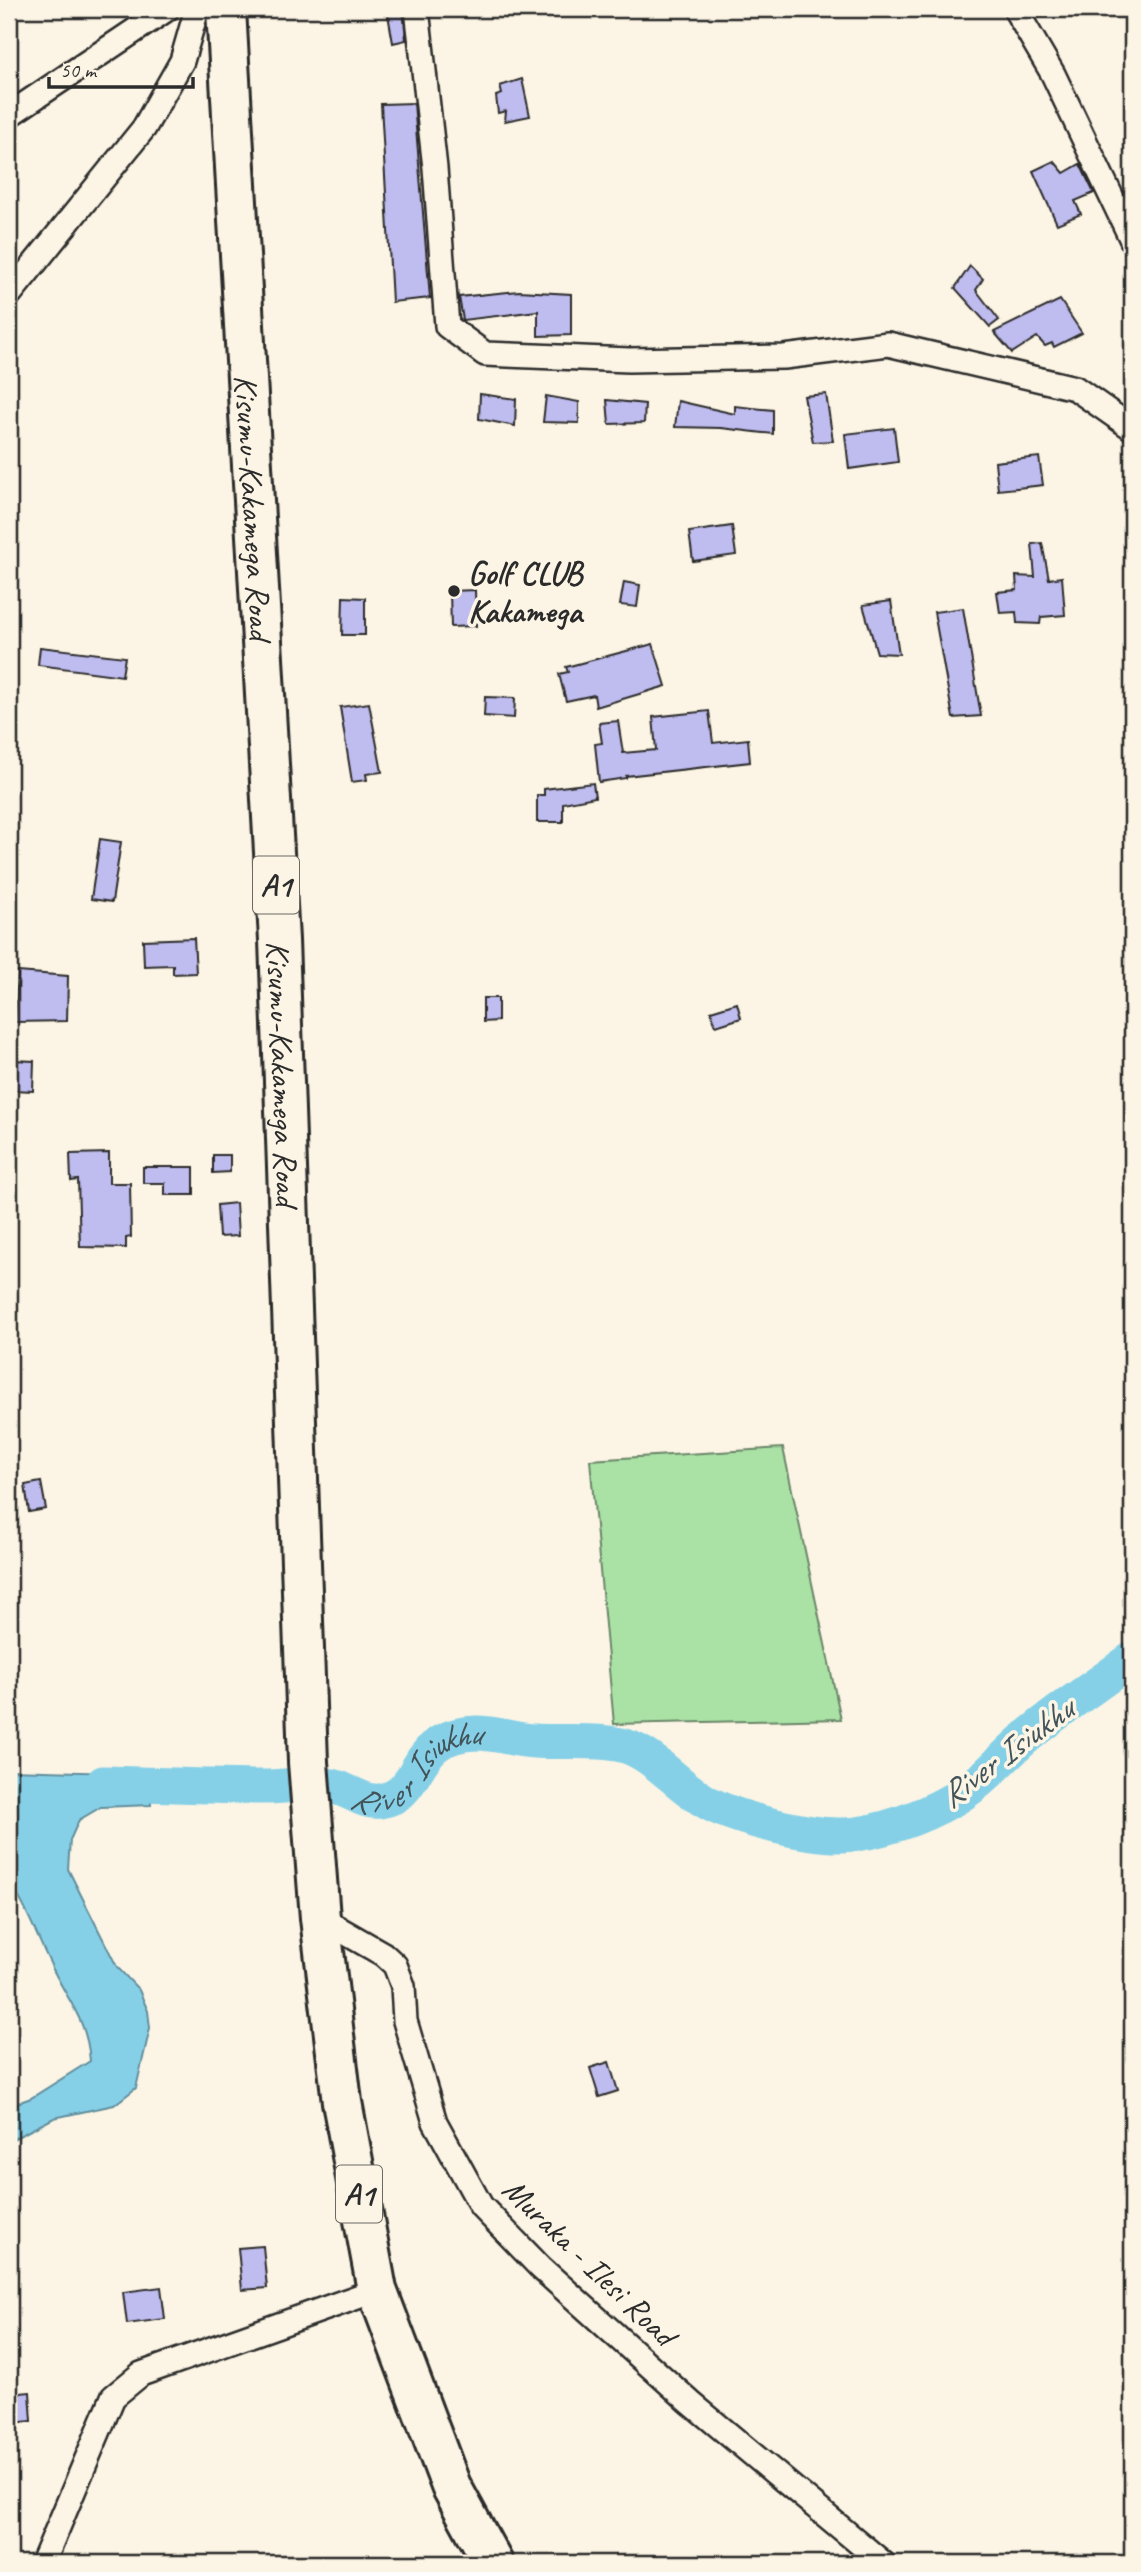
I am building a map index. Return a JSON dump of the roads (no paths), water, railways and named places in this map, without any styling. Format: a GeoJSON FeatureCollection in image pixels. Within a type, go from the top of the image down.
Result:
{"type":"FeatureCollection","features":[{"type":"Feature","properties":{"kind":"highway","name":"Kisumu-Kakamega Road"},"geometry":{"type":"LineString","coordinates":[[226,9],[279,940],[308,1762],[320,1918]]}},
{"type":"Feature","properties":{"kind":"highway","name":"A1"},"geometry":{"type":"LineString","coordinates":[[320,1918],[342,2102],[377,2290],[451,2486],[494,2563]]}},
{"type":"Feature","properties":{"kind":"street"},"geometry":{"type":"LineString","coordinates":[[9,115],[167,9]]}},
{"type":"Feature","properties":{"kind":"street"},"geometry":{"type":"LineString","coordinates":[[9,295],[144,128],[182,61],[197,9]]}},
{"type":"Feature","properties":{"kind":"street"},"geometry":{"type":"LineString","coordinates":[[417,9],[435,168],[447,326],[485,354],[629,360],[771,357],[888,344],[1075,388],[1132,428]]}},
{"type":"Feature","properties":{"kind":"street"},"geometry":{"type":"LineString","coordinates":[[1016,9],[1053,74],[1132,240]]}},
{"type":"Feature","properties":{"kind":"street","name":"Muraka - Ilesi Road"},"geometry":{"type":"LineString","coordinates":[[320,1918],[383,1954],[395,1965],[403,1986],[405,2021],[435,2122],[481,2206],[541,2268],[691,2403],[883,2563]]}},
{"type":"Feature","properties":{"kind":"street"},"geometry":{"type":"LineString","coordinates":[[43,2563],[113,2397],[141,2374],[377,2290]]}},
{"type":"Feature","properties":{"kind":"water"},"geometry":{"type":"Polygon","coordinates":[[[9,1770],[151,1774],[151,1805],[101,1807],[79,1820],[70,1840],[68,1869],[117,1967],[139,1990],[148,2011],[150,2028],[136,2088],[114,2105],[54,2118],[9,2141],[9,2106],[31,2098],[90,2061],[85,2033],[75,2009],[10,1882],[7,1847],[9,1770]]]}},
{"type":"Feature","properties":{"kind":"waterway","name":"River Isiukhu"},"geometry":{"type":"LineString","coordinates":[[103,1783],[243,1787],[311,1784],[333,1786],[367,1800],[380,1801],[395,1796],[405,1788],[438,1743],[454,1736],[484,1733],[534,1741],[621,1745],[642,1754],[700,1798],[723,1810],[794,1830],[829,1835],[857,1834],[914,1818],[964,1793],[1035,1730],[1132,1659]]}},
{"type":"Feature","properties":{"kind":"place","name":"Golf CLUB Kakamega"},"geometry":{"type":"Point","coordinates":[454,591]}}]}
